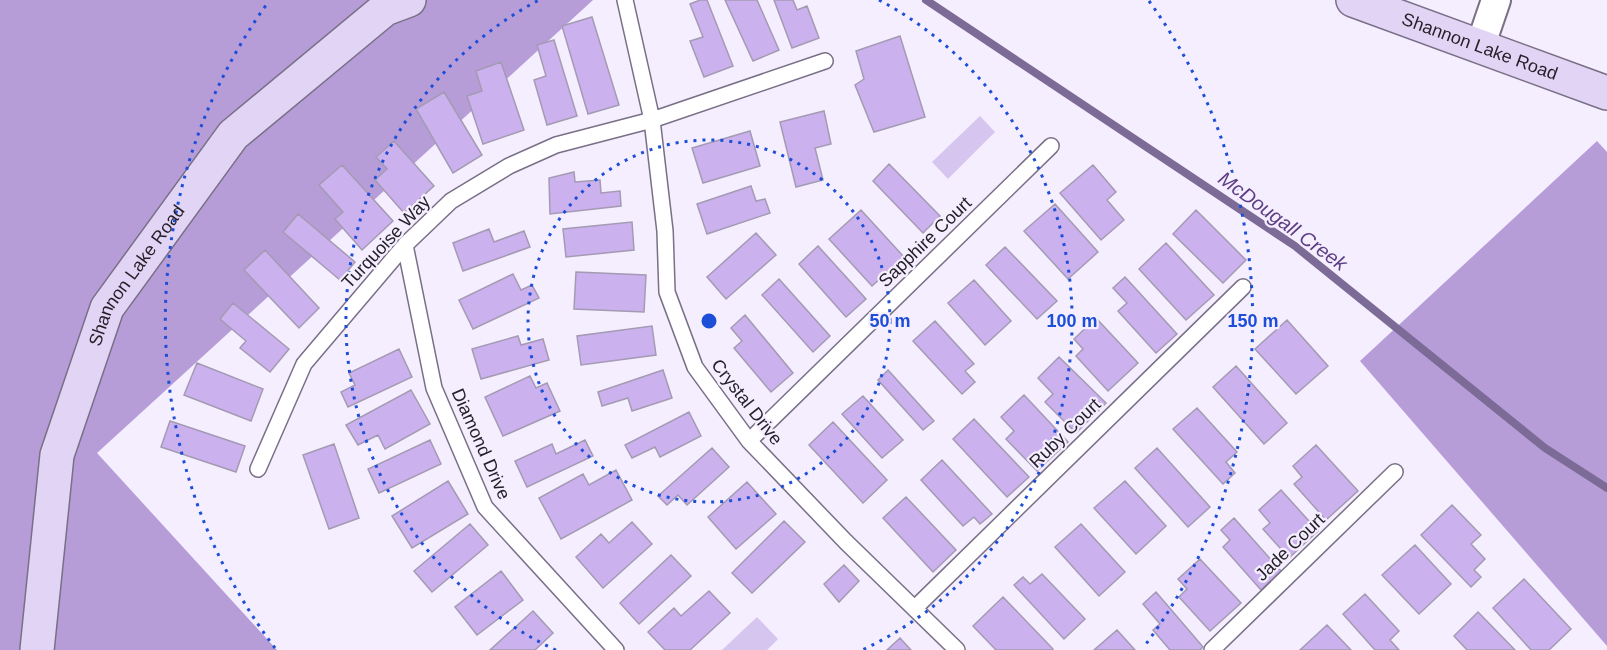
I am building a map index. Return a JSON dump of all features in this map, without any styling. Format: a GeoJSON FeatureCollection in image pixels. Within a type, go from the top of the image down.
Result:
{"type":"FeatureCollection","features":[{"type":"Feature","properties":{"kind":"main road","name":"Shannon Lake Road"},"geometry":{"type":"LineString","coordinates":[[37,650],[57,455],[107,308],[233,135],[385,9],[409,0]]}},
{"type":"Feature","properties":{"kind":"main road","name":"Shannon Lake Road"},"geometry":{"type":"LineString","coordinates":[[1353,0],[1607,93]]}},
{"type":"Feature","properties":{"kind":"street"},"geometry":{"type":"LineString","coordinates":[[1480,47],[1496,0]]}},
{"type":"Feature","properties":{"kind":"lane","name":"Crystal Drive"},"geometry":{"type":"LineString","coordinates":[[624,0],[652,120],[665,231],[667,292],[694,367],[750,441],[846,542],[957,650]]}},
{"type":"Feature","properties":{"kind":"lane","name":"Turquoise Way"},"geometry":{"type":"LineString","coordinates":[[258,469],[304,364],[405,245],[451,201],[508,166],[556,145],[652,120],[825,61]]}},
{"type":"Feature","properties":{"kind":"lane","name":"Sapphire Court"},"geometry":{"type":"LineString","coordinates":[[750,441],[1052,146]]}},
{"type":"Feature","properties":{"kind":"lane","name":"Diamond Drive"},"geometry":{"type":"LineString","coordinates":[[405,245],[434,388],[485,507],[616,650]]}},
{"type":"Feature","properties":{"kind":"lane","name":"Ruby Court"},"geometry":{"type":"LineString","coordinates":[[915,608],[1243,287]]}},
{"type":"Feature","properties":{"kind":"lane","name":"Jade Court"},"geometry":{"type":"LineString","coordinates":[[1212,650],[1395,472]]}},
{"type":"Feature","properties":{"kind":"shaded area"},"geometry":{"type":"Polygon","coordinates":[[[0,0],[593,0],[97,453],[277,650],[0,650],[0,0]]]}},
{"type":"Feature","properties":{"kind":"shaded area"},"geometry":{"type":"Polygon","coordinates":[[[980,116],[995,132],[948,179],[932,162],[980,116]]]}},
{"type":"Feature","properties":{"kind":"shaded area"},"geometry":{"type":"Polygon","coordinates":[[[1597,141],[1607,152],[1607,646],[1360,361],[1597,141]]]}},
{"type":"Feature","properties":{"kind":"shaded area"},"geometry":{"type":"Polygon","coordinates":[[[757,617],[778,639],[767,650],[722,650],[757,617]]]}},
{"type":"Feature","properties":{"kind":"building"},"geometry":{"type":"Polygon","coordinates":[[[707,0],[733,66],[704,77],[690,41],[703,37],[690,4],[707,0]]]}},
{"type":"Feature","properties":{"kind":"building"},"geometry":{"type":"Polygon","coordinates":[[[725,0],[757,0],[779,50],[753,61],[725,0]]]}},
{"type":"Feature","properties":{"kind":"building"},"geometry":{"type":"Polygon","coordinates":[[[774,0],[793,0],[797,10],[807,6],[819,38],[792,48],[774,0]]]}},
{"type":"Feature","properties":{"kind":"building"},"geometry":{"type":"Polygon","coordinates":[[[592,17],[619,105],[588,114],[562,26],[592,17]]]}},
{"type":"Feature","properties":{"kind":"building"},"geometry":{"type":"Polygon","coordinates":[[[900,36],[925,117],[874,132],[855,85],[864,79],[856,51],[900,36]]]}},
{"type":"Feature","properties":{"kind":"building"},"geometry":{"type":"Polygon","coordinates":[[[554,40],[577,116],[547,125],[534,80],[546,76],[537,45],[554,40]]]}},
{"type":"Feature","properties":{"kind":"building"},"geometry":{"type":"Polygon","coordinates":[[[501,62],[524,130],[483,144],[467,96],[482,91],[476,71],[501,62]]]}},
{"type":"Feature","properties":{"kind":"building"},"geometry":{"type":"Polygon","coordinates":[[[444,92],[482,155],[453,173],[416,109],[444,92]]]}},
{"type":"Feature","properties":{"kind":"building"},"geometry":{"type":"Polygon","coordinates":[[[824,111],[831,144],[815,148],[823,180],[796,187],[780,122],[824,111]]]}},
{"type":"Feature","properties":{"kind":"building"},"geometry":{"type":"Polygon","coordinates":[[[750,131],[760,166],[703,183],[692,148],[750,131]]]}},
{"type":"Feature","properties":{"kind":"building"},"geometry":{"type":"Polygon","coordinates":[[[394,141],[434,186],[404,213],[375,180],[387,169],[376,157],[394,141]]]}},
{"type":"Feature","properties":{"kind":"building"},"geometry":{"type":"Polygon","coordinates":[[[889,164],[940,216],[923,233],[873,181],[889,164]]]}},
{"type":"Feature","properties":{"kind":"building"},"geometry":{"type":"Polygon","coordinates":[[[342,165],[393,221],[362,250],[335,219],[343,212],[319,185],[342,165]]]}},
{"type":"Feature","properties":{"kind":"building"},"geometry":{"type":"Polygon","coordinates":[[[1093,165],[1116,192],[1107,200],[1124,220],[1101,240],[1060,193],[1093,165]]]}},
{"type":"Feature","properties":{"kind":"building"},"geometry":{"type":"Polygon","coordinates":[[[574,172],[575,182],[600,180],[601,193],[620,191],[621,206],[550,214],[549,178],[574,172]]]}},
{"type":"Feature","properties":{"kind":"building"},"geometry":{"type":"Polygon","coordinates":[[[751,186],[756,201],[765,199],[770,213],[707,234],[697,204],[751,186]]]}},
{"type":"Feature","properties":{"kind":"building"},"geometry":{"type":"Polygon","coordinates":[[[1055,204],[1098,252],[1068,279],[1024,231],[1055,204]]]}},
{"type":"Feature","properties":{"kind":"building"},"geometry":{"type":"Polygon","coordinates":[[[861,210],[904,257],[872,286],[829,239],[861,210]]]}},
{"type":"Feature","properties":{"kind":"building"},"geometry":{"type":"Polygon","coordinates":[[[1196,210],[1246,260],[1223,283],[1173,234],[1196,210]]]}},
{"type":"Feature","properties":{"kind":"building"},"geometry":{"type":"Polygon","coordinates":[[[298,214],[355,262],[340,280],[283,232],[298,214]]]}},
{"type":"Feature","properties":{"kind":"building"},"geometry":{"type":"Polygon","coordinates":[[[632,222],[634,250],[566,257],[563,229],[632,222]]]}},
{"type":"Feature","properties":{"kind":"building"},"geometry":{"type":"Polygon","coordinates":[[[489,229],[494,242],[524,231],[530,247],[463,271],[453,243],[489,229]]]}},
{"type":"Feature","properties":{"kind":"building"},"geometry":{"type":"Polygon","coordinates":[[[756,233],[776,255],[726,299],[707,277],[756,233]]]}},
{"type":"Feature","properties":{"kind":"building"},"geometry":{"type":"Polygon","coordinates":[[[1166,243],[1214,295],[1186,320],[1139,269],[1166,243]]]}},
{"type":"Feature","properties":{"kind":"building"},"geometry":{"type":"Polygon","coordinates":[[[818,246],[866,299],[846,317],[799,264],[818,246]]]}},
{"type":"Feature","properties":{"kind":"building"},"geometry":{"type":"Polygon","coordinates":[[[1005,247],[1057,301],[1037,319],[986,265],[1005,247]]]}},
{"type":"Feature","properties":{"kind":"building"},"geometry":{"type":"Polygon","coordinates":[[[265,250],[319,308],[299,328],[244,270],[265,250]]]}},
{"type":"Feature","properties":{"kind":"building"},"geometry":{"type":"Polygon","coordinates":[[[576,272],[646,275],[644,312],[574,309],[576,272]]]}},
{"type":"Feature","properties":{"kind":"building"},"geometry":{"type":"Polygon","coordinates":[[[513,274],[521,290],[532,285],[539,298],[473,329],[459,300],[513,274]]]}},
{"type":"Feature","properties":{"kind":"building"},"geometry":{"type":"Polygon","coordinates":[[[1125,277],[1177,334],[1156,353],[1118,311],[1127,303],[1113,288],[1125,277]]]}},
{"type":"Feature","properties":{"kind":"building"},"geometry":{"type":"Polygon","coordinates":[[[779,279],[830,336],[813,352],[762,295],[779,279]]]}},
{"type":"Feature","properties":{"kind":"building"},"geometry":{"type":"Polygon","coordinates":[[[974,280],[1011,321],[985,345],[948,303],[974,280]]]}},
{"type":"Feature","properties":{"kind":"building"},"geometry":{"type":"Polygon","coordinates":[[[233,303],[289,349],[270,372],[240,348],[246,341],[220,319],[233,303]]]}},
{"type":"Feature","properties":{"kind":"building"},"geometry":{"type":"Polygon","coordinates":[[[745,315],[793,373],[771,392],[734,348],[742,341],[731,328],[745,315]]]}},
{"type":"Feature","properties":{"kind":"building"},"geometry":{"type":"Polygon","coordinates":[[[1096,318],[1138,363],[1108,391],[1076,356],[1083,349],[1074,339],[1096,318]]]}},
{"type":"Feature","properties":{"kind":"building"},"geometry":{"type":"Polygon","coordinates":[[[1287,320],[1328,366],[1296,394],[1255,349],[1287,320]]]}},
{"type":"Feature","properties":{"kind":"building"},"geometry":{"type":"Polygon","coordinates":[[[935,321],[974,364],[965,371],[975,382],[962,394],[913,341],[935,321]]]}},
{"type":"Feature","properties":{"kind":"building"},"geometry":{"type":"Polygon","coordinates":[[[652,326],[656,355],[581,365],[577,336],[652,326]]]}},
{"type":"Feature","properties":{"kind":"building"},"geometry":{"type":"Polygon","coordinates":[[[518,336],[521,345],[543,339],[549,360],[481,379],[472,349],[518,336]]]}},
{"type":"Feature","properties":{"kind":"building"},"geometry":{"type":"Polygon","coordinates":[[[399,349],[412,377],[348,407],[341,392],[355,385],[349,373],[399,349]]]}},
{"type":"Feature","properties":{"kind":"building"},"geometry":{"type":"Polygon","coordinates":[[[1059,357],[1106,403],[1076,433],[1045,402],[1053,394],[1038,378],[1059,357]]]}},
{"type":"Feature","properties":{"kind":"building"},"geometry":{"type":"Polygon","coordinates":[[[197,363],[263,389],[251,421],[184,395],[197,363]]]}},
{"type":"Feature","properties":{"kind":"building"},"geometry":{"type":"Polygon","coordinates":[[[1236,366],[1287,423],[1264,444],[1213,387],[1236,366]]]}},
{"type":"Feature","properties":{"kind":"building"},"geometry":{"type":"Polygon","coordinates":[[[663,370],[672,398],[632,411],[628,398],[602,406],[598,392],[663,370]]]}},
{"type":"Feature","properties":{"kind":"building"},"geometry":{"type":"Polygon","coordinates":[[[888,370],[934,421],[923,430],[878,380],[888,370]]]}},
{"type":"Feature","properties":{"kind":"building"},"geometry":{"type":"Polygon","coordinates":[[[530,376],[536,388],[547,383],[560,411],[503,436],[485,397],[530,376]]]}},
{"type":"Feature","properties":{"kind":"building"},"geometry":{"type":"Polygon","coordinates":[[[411,390],[430,424],[385,449],[378,435],[358,445],[346,425],[411,390]]]}},
{"type":"Feature","properties":{"kind":"building"},"geometry":{"type":"Polygon","coordinates":[[[1024,395],[1068,442],[1037,471],[1006,439],[1014,431],[1001,417],[1024,395]]]}},
{"type":"Feature","properties":{"kind":"building"},"geometry":{"type":"Polygon","coordinates":[[[863,396],[903,440],[882,458],[842,414],[863,396]]]}},
{"type":"Feature","properties":{"kind":"building"},"geometry":{"type":"Polygon","coordinates":[[[1197,408],[1237,452],[1226,462],[1235,473],[1223,484],[1173,429],[1197,408]]]}},
{"type":"Feature","properties":{"kind":"building"},"geometry":{"type":"Polygon","coordinates":[[[689,412],[701,436],[660,457],[655,447],[632,458],[625,445],[689,412]]]}},
{"type":"Feature","properties":{"kind":"building"},"geometry":{"type":"Polygon","coordinates":[[[974,419],[1029,477],[1007,497],[953,439],[974,419]]]}},
{"type":"Feature","properties":{"kind":"building"},"geometry":{"type":"Polygon","coordinates":[[[170,421],[245,446],[236,472],[161,447],[170,421]]]}},
{"type":"Feature","properties":{"kind":"building"},"geometry":{"type":"Polygon","coordinates":[[[833,422],[887,480],[863,503],[809,445],[833,422]]]}},
{"type":"Feature","properties":{"kind":"building"},"geometry":{"type":"Polygon","coordinates":[[[430,440],[441,464],[379,493],[368,469],[430,440]]]}},
{"type":"Feature","properties":{"kind":"building"},"geometry":{"type":"Polygon","coordinates":[[[585,440],[593,456],[527,487],[515,461],[552,444],[556,454],[585,440]]]}},
{"type":"Feature","properties":{"kind":"building"},"geometry":{"type":"Polygon","coordinates":[[[334,444],[359,518],[329,529],[303,455],[334,444]]]}},
{"type":"Feature","properties":{"kind":"building"},"geometry":{"type":"Polygon","coordinates":[[[1316,445],[1358,491],[1326,520],[1294,484],[1302,477],[1293,466],[1316,445]]]}},
{"type":"Feature","properties":{"kind":"building"},"geometry":{"type":"Polygon","coordinates":[[[712,448],[729,467],[687,505],[678,495],[667,505],[658,496],[712,448]]]}},
{"type":"Feature","properties":{"kind":"building"},"geometry":{"type":"Polygon","coordinates":[[[1157,448],[1210,507],[1188,527],[1135,468],[1157,448]]]}},
{"type":"Feature","properties":{"kind":"building"},"geometry":{"type":"Polygon","coordinates":[[[942,460],[992,514],[980,524],[974,517],[963,526],[921,480],[942,460]]]}},
{"type":"Feature","properties":{"kind":"building"},"geometry":{"type":"Polygon","coordinates":[[[616,470],[632,500],[561,539],[539,498],[583,474],[589,485],[616,470]]]}},
{"type":"Feature","properties":{"kind":"building"},"geometry":{"type":"Polygon","coordinates":[[[448,481],[468,514],[412,548],[392,516],[448,481]]]}},
{"type":"Feature","properties":{"kind":"building"},"geometry":{"type":"Polygon","coordinates":[[[1125,481],[1166,526],[1136,554],[1094,508],[1125,481]]]}},
{"type":"Feature","properties":{"kind":"building"},"geometry":{"type":"Polygon","coordinates":[[[747,482],[776,514],[736,549],[708,517],[747,482]]]}},
{"type":"Feature","properties":{"kind":"building"},"geometry":{"type":"Polygon","coordinates":[[[1281,490],[1318,531],[1289,558],[1263,529],[1270,523],[1259,510],[1281,490]]]}},
{"type":"Feature","properties":{"kind":"building"},"geometry":{"type":"Polygon","coordinates":[[[906,497],[956,550],[933,572],[883,518],[906,497]]]}},
{"type":"Feature","properties":{"kind":"building"},"geometry":{"type":"Polygon","coordinates":[[[1452,505],[1481,535],[1471,544],[1485,559],[1474,570],[1481,577],[1471,587],[1421,535],[1452,505]]]}},
{"type":"Feature","properties":{"kind":"building"},"geometry":{"type":"Polygon","coordinates":[[[1234,518],[1281,571],[1261,590],[1223,547],[1230,540],[1221,530],[1234,518]]]}},
{"type":"Feature","properties":{"kind":"building"},"geometry":{"type":"Polygon","coordinates":[[[784,521],[805,542],[752,593],[732,573],[784,521]]]}},
{"type":"Feature","properties":{"kind":"building"},"geometry":{"type":"Polygon","coordinates":[[[632,522],[652,544],[603,588],[576,557],[601,534],[609,543],[632,522]]]}},
{"type":"Feature","properties":{"kind":"building"},"geometry":{"type":"Polygon","coordinates":[[[470,524],[488,545],[432,592],[414,571],[470,524]]]}},
{"type":"Feature","properties":{"kind":"building"},"geometry":{"type":"Polygon","coordinates":[[[1081,524],[1125,572],[1099,596],[1055,547],[1081,524]]]}},
{"type":"Feature","properties":{"kind":"building"},"geometry":{"type":"Polygon","coordinates":[[[1415,545],[1451,584],[1419,614],[1382,575],[1415,545]]]}},
{"type":"Feature","properties":{"kind":"building"},"geometry":{"type":"Polygon","coordinates":[[[671,555],[691,576],[639,624],[620,603],[671,555]]]}},
{"type":"Feature","properties":{"kind":"building"},"geometry":{"type":"Polygon","coordinates":[[[1200,559],[1241,603],[1210,631],[1179,597],[1187,589],[1178,579],[1200,559]]]}},
{"type":"Feature","properties":{"kind":"building"},"geometry":{"type":"Polygon","coordinates":[[[844,565],[859,581],[839,602],[824,584],[844,565]]]}},
{"type":"Feature","properties":{"kind":"building"},"geometry":{"type":"Polygon","coordinates":[[[501,571],[523,600],[477,635],[455,607],[501,571]]]}},
{"type":"Feature","properties":{"kind":"building"},"geometry":{"type":"Polygon","coordinates":[[[1042,574],[1085,619],[1064,639],[1014,585],[1023,577],[1030,584],[1042,574]]]}},
{"type":"Feature","properties":{"kind":"building"},"geometry":{"type":"Polygon","coordinates":[[[1524,579],[1571,629],[1549,650],[1531,650],[1493,608],[1524,579]]]}},
{"type":"Feature","properties":{"kind":"building"},"geometry":{"type":"Polygon","coordinates":[[[709,591],[730,613],[690,650],[665,650],[648,632],[674,608],[681,616],[709,591]]]}},
{"type":"Feature","properties":{"kind":"building"},"geometry":{"type":"Polygon","coordinates":[[[1156,592],[1203,647],[1200,650],[1170,650],[1153,630],[1160,624],[1143,604],[1156,592]]]}},
{"type":"Feature","properties":{"kind":"building"},"geometry":{"type":"Polygon","coordinates":[[[1365,594],[1399,631],[1390,640],[1399,650],[1375,650],[1343,614],[1365,594]]]}},
{"type":"Feature","properties":{"kind":"building"},"geometry":{"type":"Polygon","coordinates":[[[1003,597],[1053,649],[996,650],[973,626],[1003,597]]]}},
{"type":"Feature","properties":{"kind":"building"},"geometry":{"type":"Polygon","coordinates":[[[533,611],[553,633],[535,650],[490,650],[533,611]]]}},
{"type":"Feature","properties":{"kind":"building"},"geometry":{"type":"Polygon","coordinates":[[[1478,612],[1515,650],[1467,650],[1454,636],[1478,612]]]}},
{"type":"Feature","properties":{"kind":"building"},"geometry":{"type":"Polygon","coordinates":[[[1327,625],[1351,650],[1300,650],[1327,625]]]}},
{"type":"Feature","properties":{"kind":"building"},"geometry":{"type":"Polygon","coordinates":[[[1117,630],[1135,650],[1094,650],[1117,630]]]}},
{"type":"Feature","properties":{"kind":"building"},"geometry":{"type":"Polygon","coordinates":[[[900,638],[911,650],[887,650],[900,638]]]}},
{"type":"Feature","properties":{"kind":"waterway","name":"McDougall Creek"},"geometry":{"type":"LineString","coordinates":[[926,0],[1295,246],[1545,448],[1607,488]]}}]}
